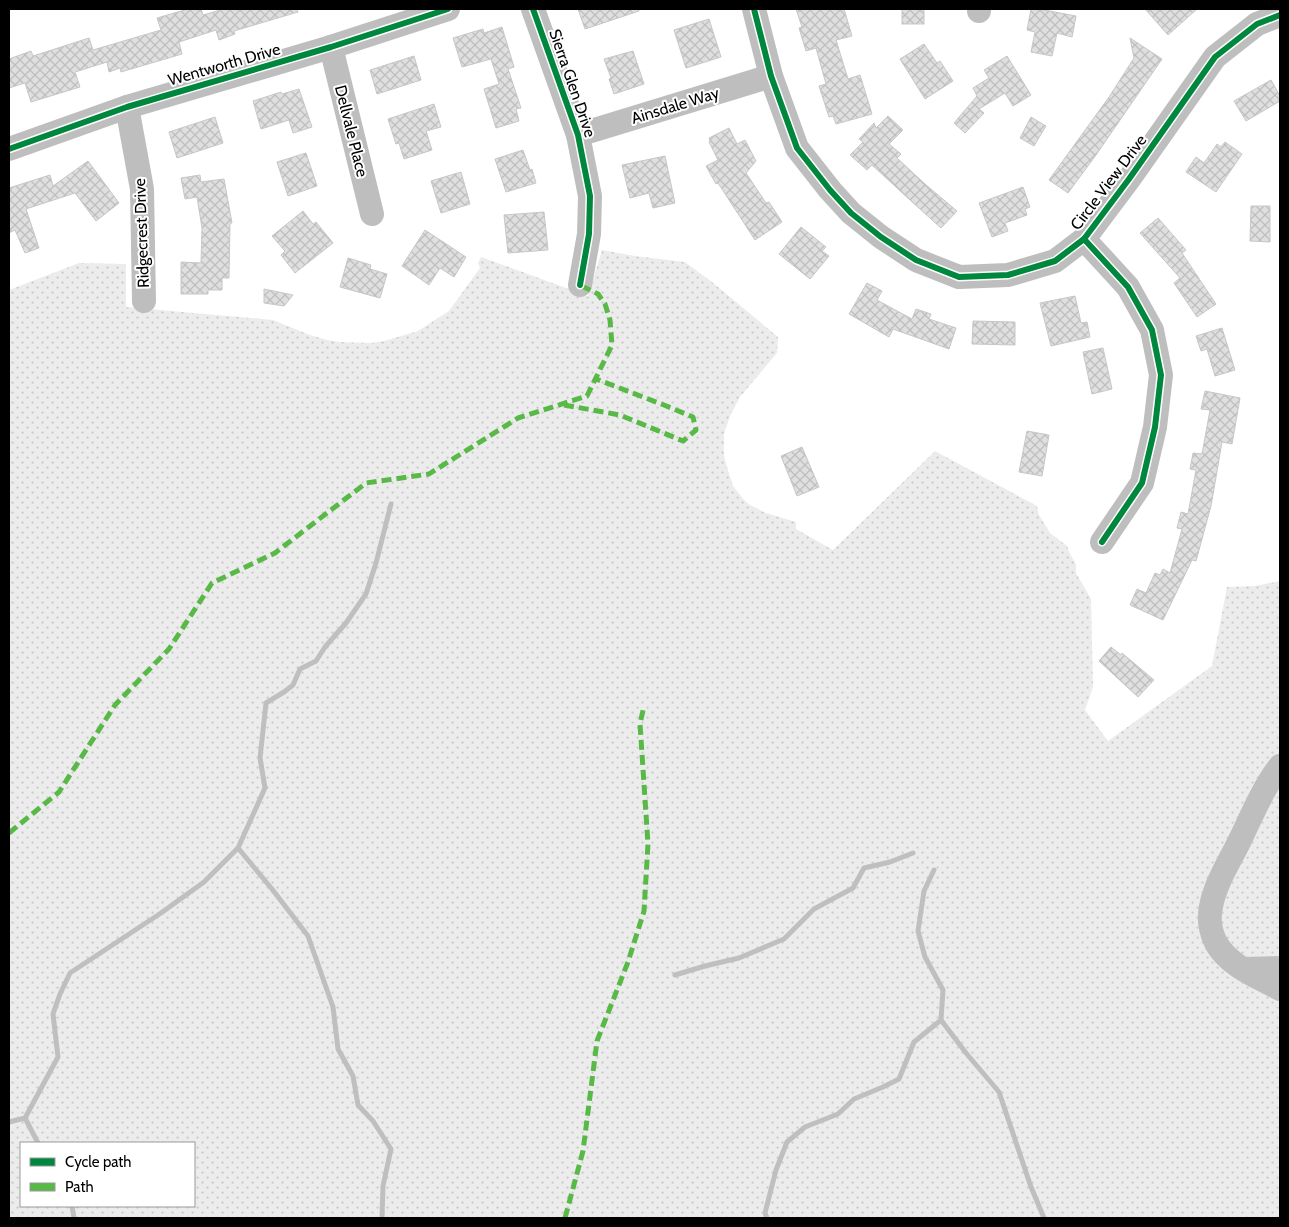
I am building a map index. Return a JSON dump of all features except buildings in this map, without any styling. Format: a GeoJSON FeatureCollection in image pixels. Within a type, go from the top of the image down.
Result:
{"type":"FeatureCollection","features":[{"type":"Feature","properties":{"kind":"street","name":"Wentworth Drive"},"geometry":{"type":"LineString","coordinates":[[9,149],[127,107],[331,47],[448,9]]}},
{"type":"Feature","properties":{"kind":"street","name":"Sierra Glen Drive"},"geometry":{"type":"LineString","coordinates":[[533,9],[578,135],[590,196],[589,234],[580,285]]}},
{"type":"Feature","properties":{"kind":"street","name":"Circle View Drive"},"geometry":{"type":"LineString","coordinates":[[754,9],[771,76],[797,148],[851,213],[881,237],[916,260],[959,276],[1008,276],[1055,261],[1084,239],[1135,172],[1215,58],[1257,24],[1280,15]]}},
{"type":"Feature","properties":{"kind":"street","name":"Dellvale Place"},"geometry":{"type":"LineString","coordinates":[[331,47],[372,214]]}},
{"type":"Feature","properties":{"kind":"street","name":"Ainsdale Way"},"geometry":{"type":"LineString","coordinates":[[578,135],[771,76]]}},
{"type":"Feature","properties":{"kind":"street","name":"Ridgecrest Drive"},"geometry":{"type":"LineString","coordinates":[[127,107],[142,188],[144,301]]}},
{"type":"Feature","properties":{"kind":"street"},"geometry":{"type":"LineString","coordinates":[[1084,239],[1128,287],[1152,330],[1161,374],[1155,427],[1142,483],[1102,542]]}},
{"type":"Feature","properties":{"kind":"street"},"geometry":{"type":"LineString","coordinates":[[1280,766],[1272,793],[1220,881],[1212,901],[1210,914],[1210,924],[1215,940],[1220,949],[1232,962],[1280,989]]}},
{"type":"Feature","properties":{"kind":"street"},"geometry":{"type":"LineString","coordinates":[[1244,969],[1280,968]]}},
{"type":"Feature","properties":{"kind":"shaded area"},"geometry":{"type":"Polygon","coordinates":[[[602,250],[685,262],[712,282],[778,337],[777,353],[740,397],[730,416],[724,434],[724,455],[733,486],[750,505],[766,513],[796,522],[796,529],[833,550],[935,451],[1037,506],[1039,515],[1050,533],[1067,546],[1076,564],[1076,573],[1091,599],[1093,687],[1085,710],[1108,741],[1212,666],[1227,587],[1255,586],[1280,581],[1280,1218],[9,1218],[9,290],[79,263],[126,264],[126,307],[273,320],[327,340],[371,343],[418,331],[449,311],[480,268],[478,263],[481,257],[588,296],[602,250]]]}},
{"type":"Feature","properties":{"kind":"waterway"},"geometry":{"type":"LineString","coordinates":[[382,1218],[383,1186],[391,1149],[373,1121],[358,1105],[353,1076],[338,1049],[333,1007],[308,936],[238,848],[265,788],[260,758],[266,703],[293,685],[300,669],[316,661],[366,594],[391,504]]}},
{"type":"Feature","properties":{"kind":"waterway"},"geometry":{"type":"LineString","coordinates":[[9,1122],[25,1118],[58,1057],[53,1014],[70,973],[204,882],[238,848]]}},
{"type":"Feature","properties":{"kind":"waterway"},"geometry":{"type":"LineString","coordinates":[[675,975],[739,958],[784,939],[814,909],[853,888],[864,868],[890,862],[913,853]]}},
{"type":"Feature","properties":{"kind":"waterway"},"geometry":{"type":"LineString","coordinates":[[934,870],[924,891],[918,931],[925,957],[943,990],[941,1020],[999,1092],[1031,1187],[1044,1218]]}},
{"type":"Feature","properties":{"kind":"waterway"},"geometry":{"type":"LineString","coordinates":[[767,1218],[765,1213],[776,1170],[787,1142],[805,1127],[838,1114],[854,1099],[899,1079],[914,1042],[941,1020]]}},
{"type":"Feature","properties":{"kind":"waterway"},"geometry":{"type":"LineString","coordinates":[[25,1118],[37,1142]]}},
{"type":"Feature","properties":{"kind":"waterway"},"geometry":{"type":"LineString","coordinates":[[72,1207],[74,1218]]}},
{"type":"Feature","properties":{"kind":"marked path"},"geometry":{"type":"LineString","coordinates":[[9,833],[59,792],[115,705],[169,649],[212,583],[275,553],[366,483],[429,474],[518,418],[587,396],[612,345],[610,320],[605,304],[598,294],[580,285]]}},
{"type":"Feature","properties":{"kind":"marked path"},"geometry":{"type":"LineString","coordinates":[[564,405],[620,415],[683,441],[696,430],[693,417],[596,379]]}},
{"type":"Feature","properties":{"kind":"marked path"},"geometry":{"type":"LineString","coordinates":[[565,1218],[583,1151],[597,1041],[628,962],[644,911],[648,844],[640,724],[644,706]]}},
{"type":"Feature","properties":{"kind":"cycle path"},"geometry":{"type":"LineString","coordinates":[[9,149],[127,107],[331,47],[448,9]]}},
{"type":"Feature","properties":{"kind":"cycle path"},"geometry":{"type":"LineString","coordinates":[[533,9],[578,135],[590,196],[589,234],[580,285]]}},
{"type":"Feature","properties":{"kind":"cycle path"},"geometry":{"type":"LineString","coordinates":[[754,9],[771,76],[797,148],[851,213],[881,237],[916,260],[959,277],[1008,275],[1055,261],[1084,239],[1215,57],[1257,24],[1280,15]]}},
{"type":"Feature","properties":{"kind":"cycle path"},"geometry":{"type":"LineString","coordinates":[[1084,239],[1128,287],[1152,330],[1161,375],[1155,427],[1142,483],[1102,542]]}}]}
